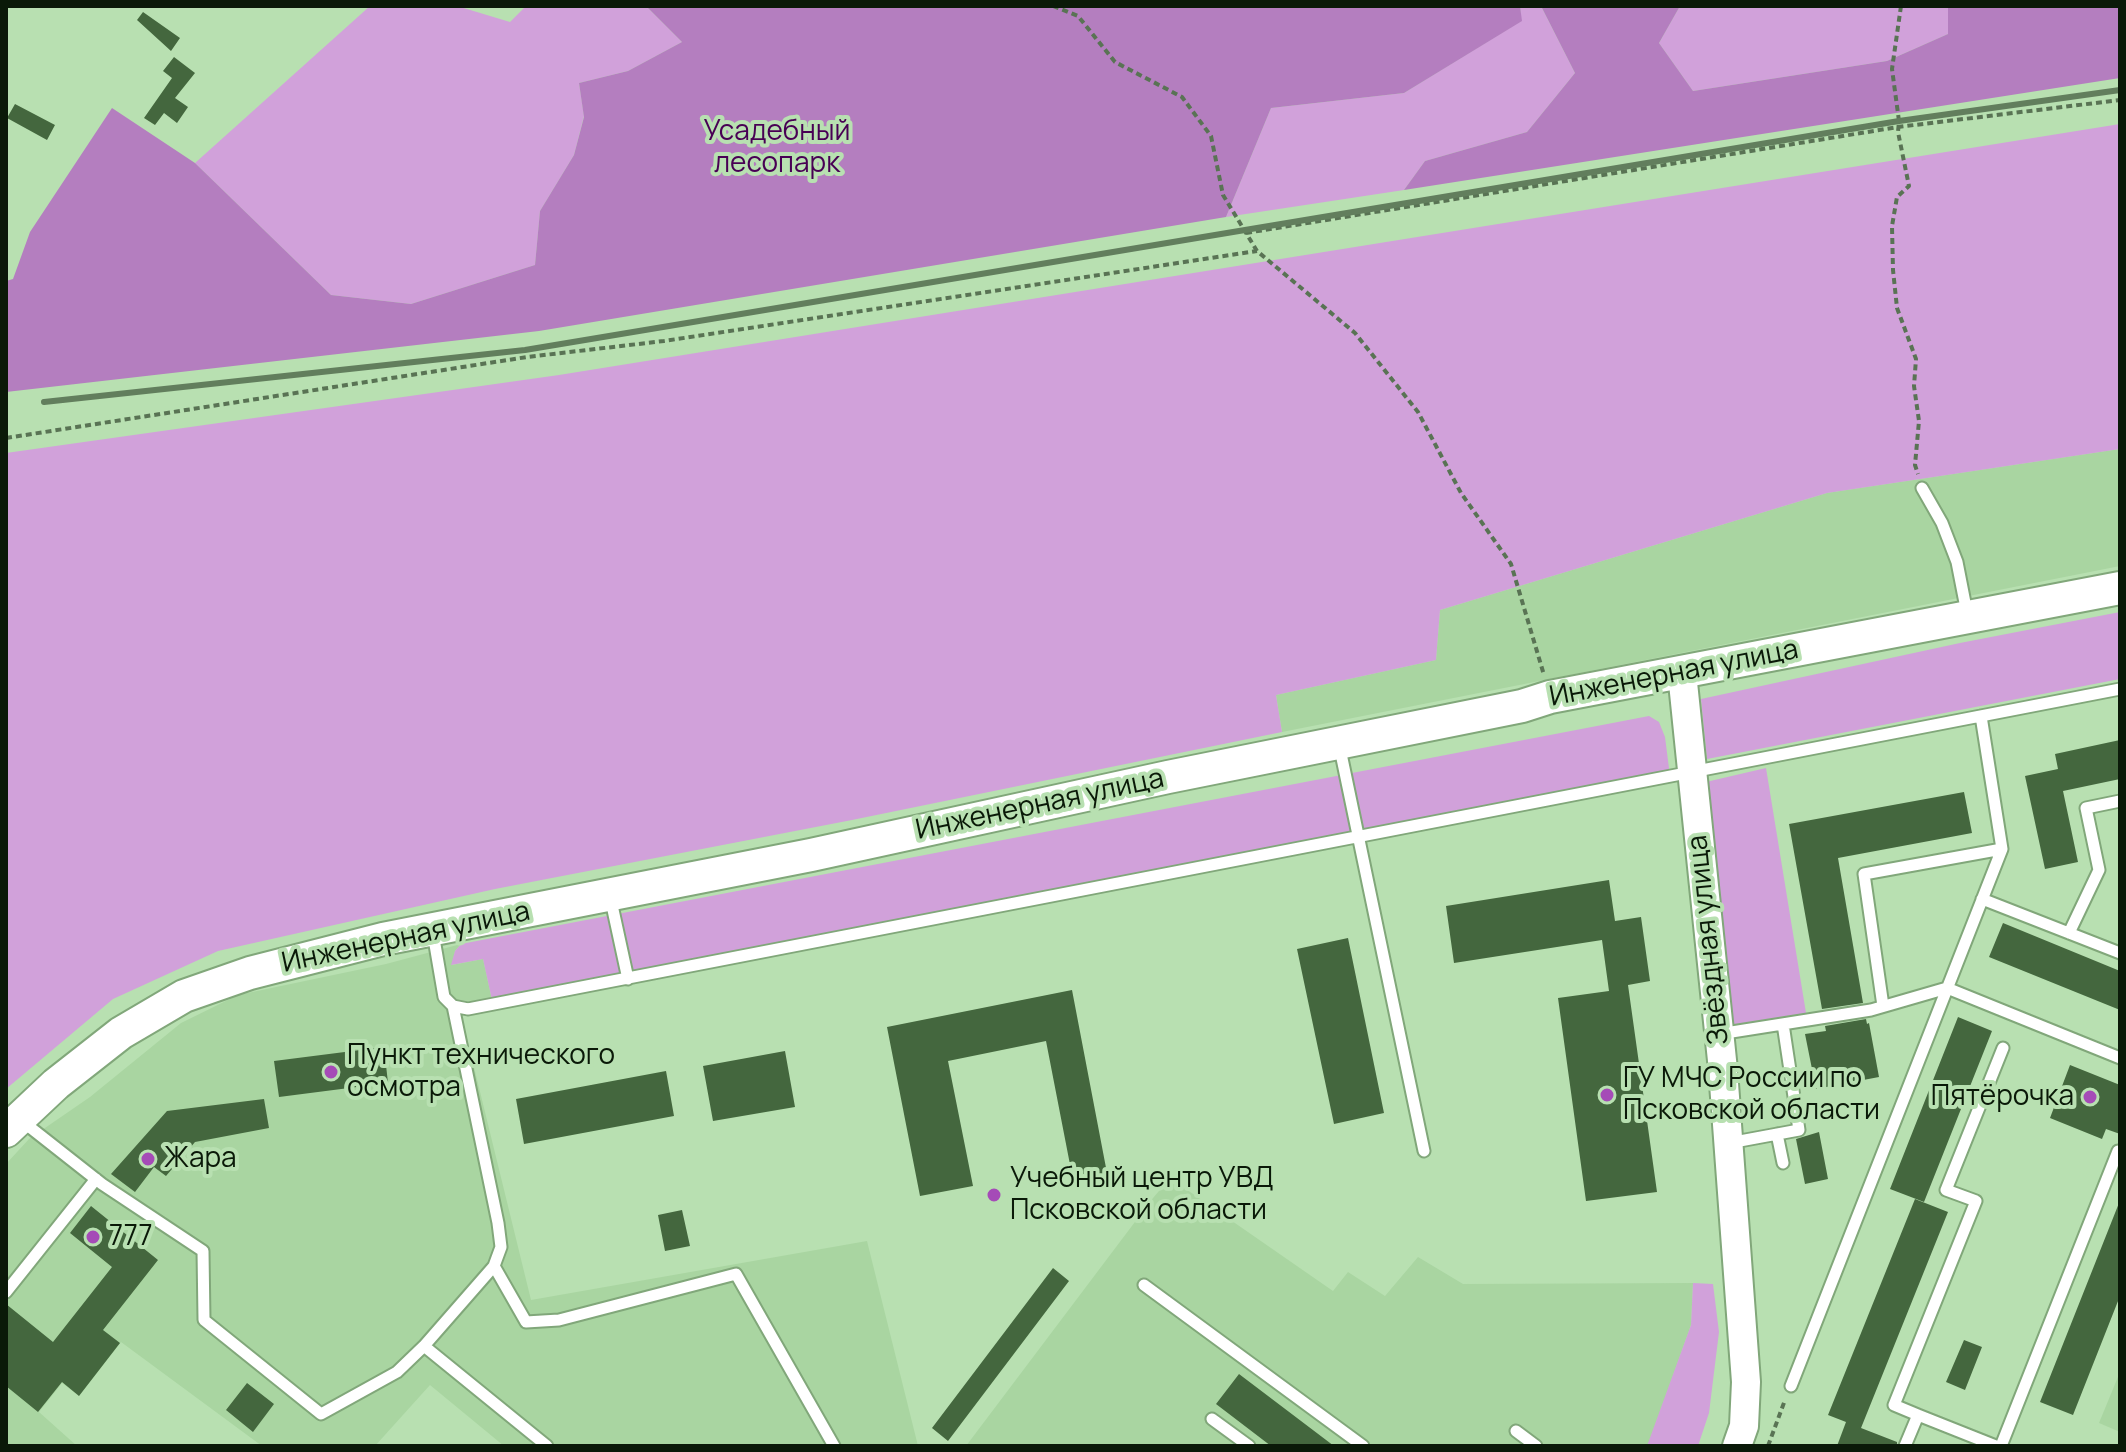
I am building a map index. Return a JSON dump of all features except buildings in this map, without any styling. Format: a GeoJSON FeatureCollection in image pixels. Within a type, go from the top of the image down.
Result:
{"type":"FeatureCollection","features":[{"type":"Feature","properties":{"kind":"main road","name":"Инженерная улица"},"geometry":{"type":"LineString","coordinates":[[12,1124],[121,1033],[184,996],[250,973],[383,939],[811,855],[1168,777],[1522,706],[1550,697],[2120,588]]}},
{"type":"Feature","properties":{"kind":"street","name":"Звёздная улица"},"geometry":{"type":"LineString","coordinates":[[1682,673],[1729,1143],[1746,1382],[1744,1426],[1737,1446]]}},
{"type":"Feature","properties":{"kind":"lane"},"geometry":{"type":"LineString","coordinates":[[1922,488],[1942,523],[1957,562],[1968,617]]}},
{"type":"Feature","properties":{"kind":"lane"},"geometry":{"type":"LineString","coordinates":[[453,1006],[468,1009],[628,979],[2120,689]]}},
{"type":"Feature","properties":{"kind":"lane"},"geometry":{"type":"LineString","coordinates":[[1791,1386],[2002,849],[1981,716]]}},
{"type":"Feature","properties":{"kind":"lane"},"geometry":{"type":"LineString","coordinates":[[1339,744],[1424,1151]]}},
{"type":"Feature","properties":{"kind":"lane"},"geometry":{"type":"LineString","coordinates":[[2069,933],[2099,870],[2086,808],[2120,801]]}},
{"type":"Feature","properties":{"kind":"lane"},"geometry":{"type":"LineString","coordinates":[[1883,1006],[1864,874],[2002,849]]}},
{"type":"Feature","properties":{"kind":"lane"},"geometry":{"type":"LineString","coordinates":[[610,895],[628,979]]}},
{"type":"Feature","properties":{"kind":"lane"},"geometry":{"type":"LineString","coordinates":[[1982,899],[2120,953]]}},
{"type":"Feature","properties":{"kind":"lane"},"geometry":{"type":"LineString","coordinates":[[12,1124],[203,1251],[204,1320],[321,1414],[397,1372],[494,1266],[501,1247],[453,1006],[444,997],[432,930]]}},
{"type":"Feature","properties":{"kind":"lane"},"geometry":{"type":"LineString","coordinates":[[1719,1034],[1883,1006],[1947,988],[2120,1058]]}},
{"type":"Feature","properties":{"kind":"lane"},"geometry":{"type":"LineString","coordinates":[[1729,1143],[1799,1130],[1783,1024]]}},
{"type":"Feature","properties":{"kind":"lane"},"geometry":{"type":"LineString","coordinates":[[2003,1048],[1946,1190],[1976,1201],[1894,1405],[1998,1446],[2118,1151]]}},
{"type":"Feature","properties":{"kind":"lane"},"geometry":{"type":"LineString","coordinates":[[1777,1134],[1783,1163]]}},
{"type":"Feature","properties":{"kind":"lane"},"geometry":{"type":"LineString","coordinates":[[6,1292],[96,1179]]}},
{"type":"Feature","properties":{"kind":"lane"},"geometry":{"type":"LineString","coordinates":[[494,1266],[526,1322],[559,1320],[736,1274],[834,1446]]}},
{"type":"Feature","properties":{"kind":"lane"},"geometry":{"type":"LineString","coordinates":[[1144,1285],[1363,1446]]}},
{"type":"Feature","properties":{"kind":"lane"},"geometry":{"type":"LineString","coordinates":[[424,1346],[547,1446]]}},
{"type":"Feature","properties":{"kind":"lane"},"geometry":{"type":"LineString","coordinates":[[1905,1446],[1918,1415]]}},
{"type":"Feature","properties":{"kind":"lane"},"geometry":{"type":"LineString","coordinates":[[1212,1419],[1249,1446]]}},
{"type":"Feature","properties":{"kind":"lane"},"geometry":{"type":"LineString","coordinates":[[1516,1431],[1536,1446]]}},
{"type":"Feature","properties":{"kind":"path"},"geometry":{"type":"LineString","coordinates":[[1053,6],[1078,16],[1115,62],[1182,97],[1211,136],[1223,195],[1257,251],[1355,333],[1418,412],[1461,493],[1511,564],[1550,697]]}},
{"type":"Feature","properties":{"kind":"path"},"geometry":{"type":"LineString","coordinates":[[1901,6],[1892,69],[1898,127],[1909,186],[1897,197],[1892,226],[1893,270],[1897,308],[1916,359],[1914,386],[1919,421],[1915,465],[1922,488]]}},
{"type":"Feature","properties":{"kind":"path"},"geometry":{"type":"LineString","coordinates":[[1246,233],[1898,127],[2120,100]]}},
{"type":"Feature","properties":{"kind":"path"},"geometry":{"type":"LineString","coordinates":[[6,438],[527,357],[664,341],[1257,251]]}},
{"type":"Feature","properties":{"kind":"path"},"geometry":{"type":"LineString","coordinates":[[1768,1446],[1791,1386]]}},
{"type":"Feature","properties":{"kind":"shaded area"},"geometry":{"type":"Polygon","coordinates":[[[370,6],[457,6],[510,22],[526,6],[646,6],[682,42],[628,71],[579,83],[584,116],[574,155],[540,211],[535,265],[411,304],[331,295],[195,163],[370,6]]]}},
{"type":"Feature","properties":{"kind":"shaded area"},"geometry":{"type":"Polygon","coordinates":[[[1520,6],[1541,6],[1575,73],[1527,132],[1425,161],[1404,190],[1226,217],[1271,108],[1404,93],[1521,21],[1520,6]]]}},
{"type":"Feature","properties":{"kind":"shaded area"},"geometry":{"type":"Polygon","coordinates":[[[1680,6],[1948,6],[1948,34],[1887,61],[1693,91],[1659,43],[1680,6]]]}},
{"type":"Feature","properties":{"kind":"shaded area"},"geometry":{"type":"Polygon","coordinates":[[[2120,124],[2120,449],[1827,493],[1440,610],[1436,660],[1276,695],[1282,732],[495,889],[218,951],[113,999],[6,1089],[6,453],[559,375],[2120,124]]]}},
{"type":"Feature","properties":{"kind":"shaded area"},"geometry":{"type":"Polygon","coordinates":[[[2120,449],[2120,566],[1282,732],[1276,695],[1436,660],[1440,610],[1827,493],[2120,449]]]}},
{"type":"Feature","properties":{"kind":"shaded area"},"geometry":{"type":"Polygon","coordinates":[[[2120,612],[2120,679],[1707,759],[1701,699],[2120,612]]]}},
{"type":"Feature","properties":{"kind":"shaded area"},"geometry":{"type":"Polygon","coordinates":[[[1649,716],[1659,722],[1665,737],[1670,776],[492,1000],[483,959],[451,965],[455,951],[461,944],[1649,716]]]}},
{"type":"Feature","properties":{"kind":"shaded area"},"geometry":{"type":"Polygon","coordinates":[[[1766,768],[1806,1013],[1730,1025],[1706,782],[1766,768]]]}},
{"type":"Feature","properties":{"kind":"shaded area"},"geometry":{"type":"Polygon","coordinates":[[[461,944],[455,951],[452,965],[483,959],[492,1000],[460,1010],[531,1300],[867,1241],[918,1446],[504,1446],[430,1385],[375,1446],[262,1446],[121,1342],[79,1396],[62,1383],[39,1412],[77,1446],[6,1446],[6,1164],[29,1139],[90,1097],[181,1023],[238,995],[386,964],[461,944]]]}},
{"type":"Feature","properties":{"kind":"shaded area"},"geometry":{"type":"Polygon","coordinates":[[[1170,1178],[1333,1291],[1348,1272],[1385,1296],[1418,1257],[1463,1284],[1693,1283],[1691,1325],[1650,1441],[1647,1446],[966,1446],[1170,1178]]]}},
{"type":"Feature","properties":{"kind":"shaded area"},"geometry":{"type":"Polygon","coordinates":[[[1693,1283],[1713,1284],[1719,1332],[1709,1413],[1698,1446],[1647,1446],[1691,1325],[1693,1283]]]}},
{"type":"Feature","properties":{"kind":"shaded area"},"geometry":{"type":"Polygon","coordinates":[[[2120,1372],[2120,1432],[2099,1423],[2120,1372]]]}},
{"type":"Feature","properties":{"kind":"green space","name":"Усадебный лесопарк"},"geometry":{"type":"Polygon","coordinates":[[[646,6],[1520,6],[1522,21],[1404,93],[1271,108],[1226,217],[539,331],[6,392],[6,281],[13,279],[30,232],[112,108],[195,163],[331,295],[411,304],[535,265],[540,211],[574,155],[584,117],[579,83],[628,71],[682,42],[646,6]]]}},
{"type":"Feature","properties":{"kind":"green space"},"geometry":{"type":"Polygon","coordinates":[[[1541,6],[1680,6],[1659,43],[1693,91],[1887,61],[1948,34],[1948,6],[2120,6],[2120,78],[1404,190],[1425,161],[1527,132],[1575,73],[1541,6]]]}},
{"type":"Feature","properties":{"kind":"railway"},"geometry":{"type":"LineString","coordinates":[[44,402],[525,350],[1899,121],[2120,90]]}},
{"type":"Feature","properties":{"kind":"place","name":"Пункт технического осмотра"},"geometry":{"type":"Point","coordinates":[331,1072]}},
{"type":"Feature","properties":{"kind":"place","name":"ГУ МЧС России по Псковской области"},"geometry":{"type":"Point","coordinates":[1607,1095]}},
{"type":"Feature","properties":{"kind":"place","name":"Пятёрочка"},"geometry":{"type":"Point","coordinates":[2090,1097]}},
{"type":"Feature","properties":{"kind":"place","name":"Жара"},"geometry":{"type":"Point","coordinates":[148,1159]}},
{"type":"Feature","properties":{"kind":"place","name":"Учебный центр УВД Псковской области"},"geometry":{"type":"Point","coordinates":[994,1195]}},
{"type":"Feature","properties":{"kind":"place","name":"777"},"geometry":{"type":"Point","coordinates":[93,1237]}}]}
